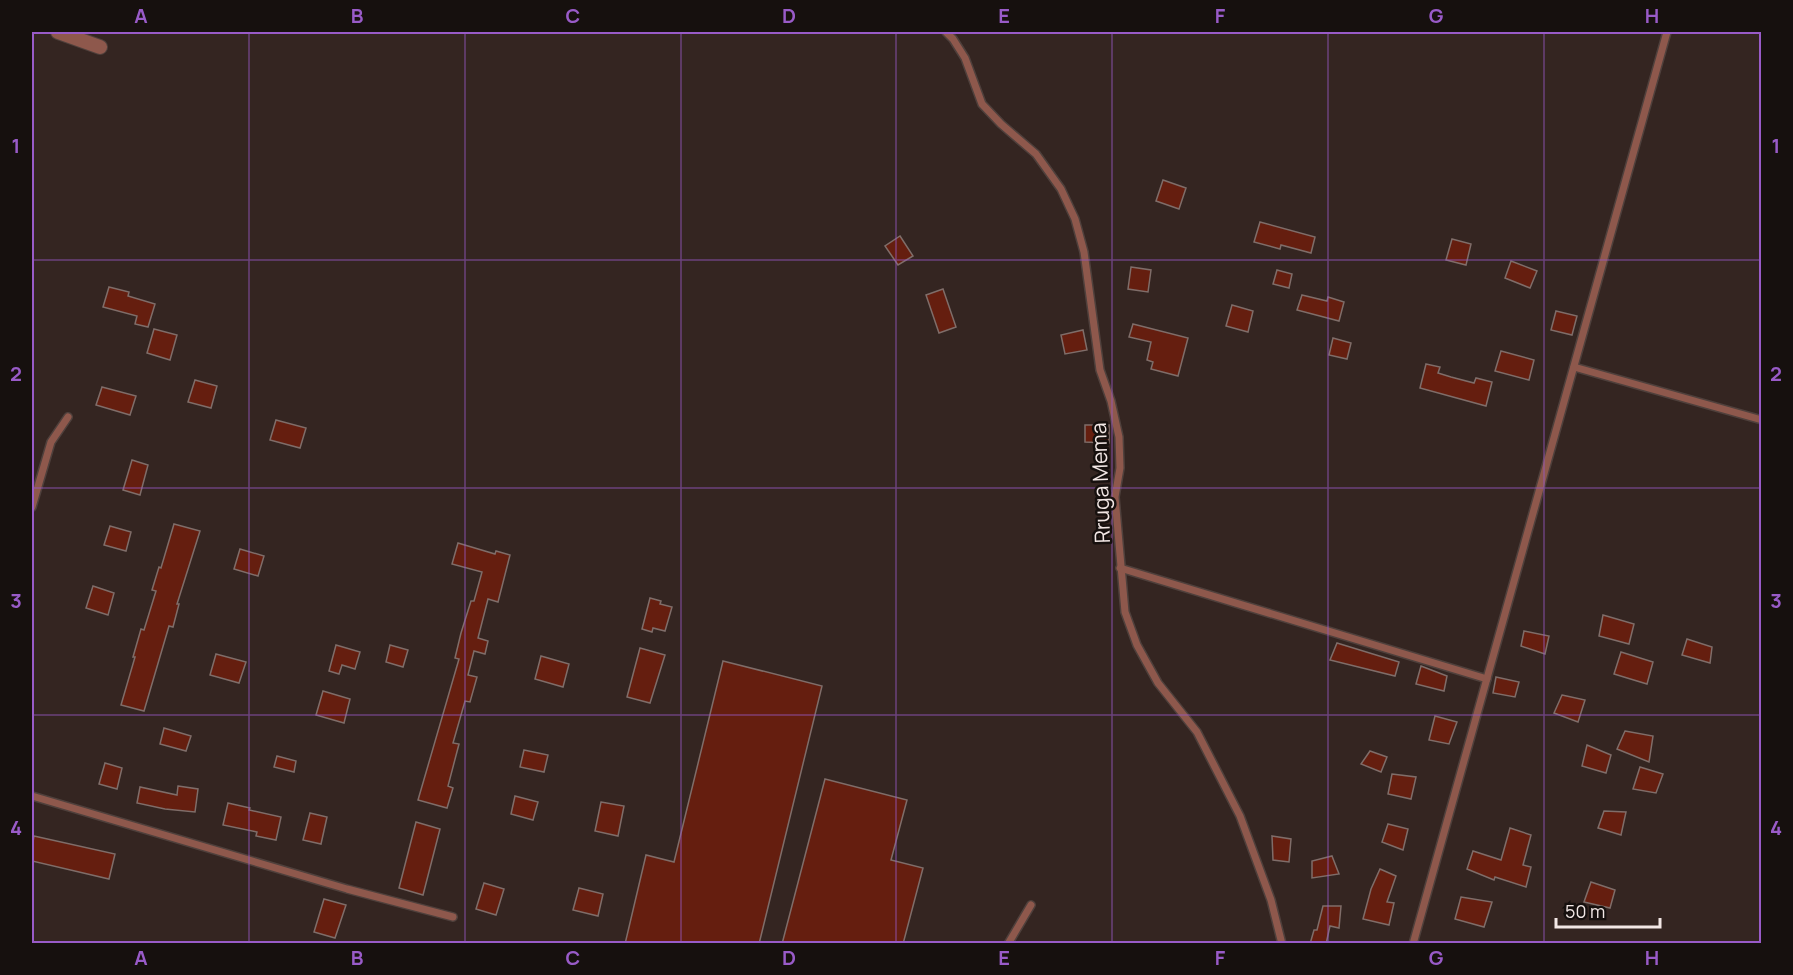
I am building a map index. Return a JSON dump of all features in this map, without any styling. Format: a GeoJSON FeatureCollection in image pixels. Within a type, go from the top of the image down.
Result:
{"type":"FeatureCollection","features":[{"type":"Feature","properties":{"kind":"street"},"geometry":{"type":"LineString","coordinates":[[58,32],[100,47]]}},
{"type":"Feature","properties":{"kind":"lane","name":"Rruga Mema"},"geometry":{"type":"LineString","coordinates":[[946,32],[965,58],[982,104],[1001,124],[1036,153],[1061,189],[1075,219],[1084,252],[1100,370],[1111,401],[1119,437],[1120,468],[1115,497],[1125,612],[1137,645],[1158,683],[1197,732],[1240,816],[1271,900],[1282,944]]}},
{"type":"Feature","properties":{"kind":"lane"},"geometry":{"type":"LineString","coordinates":[[1413,944],[1667,32]]}},
{"type":"Feature","properties":{"kind":"lane"},"geometry":{"type":"LineString","coordinates":[[1574,367],[1761,420]]}},
{"type":"Feature","properties":{"kind":"lane"},"geometry":{"type":"LineString","coordinates":[[32,507],[51,442],[68,417]]}},
{"type":"Feature","properties":{"kind":"lane"},"geometry":{"type":"LineString","coordinates":[[1120,568],[1486,679]]}},
{"type":"Feature","properties":{"kind":"lane"},"geometry":{"type":"LineString","coordinates":[[32,796],[453,917]]}},
{"type":"Feature","properties":{"kind":"lane"},"geometry":{"type":"LineString","coordinates":[[1008,944],[1031,905]]}},
{"type":"Feature","properties":{"kind":"building"},"geometry":{"type":"Polygon","coordinates":[[[1163,180],[1186,188],[1179,209],[1156,201],[1163,180]]]}},
{"type":"Feature","properties":{"kind":"building"},"geometry":{"type":"Polygon","coordinates":[[[1260,222],[1315,237],[1311,253],[1281,245],[1280,249],[1254,242],[1260,222]]]}},
{"type":"Feature","properties":{"kind":"building"},"geometry":{"type":"Polygon","coordinates":[[[900,236],[913,256],[898,265],[885,246],[900,236]]]}},
{"type":"Feature","properties":{"kind":"building"},"geometry":{"type":"Polygon","coordinates":[[[1452,239],[1471,244],[1466,265],[1446,260],[1452,239]]]}},
{"type":"Feature","properties":{"kind":"building"},"geometry":{"type":"Polygon","coordinates":[[[1511,261],[1537,271],[1530,288],[1505,278],[1511,261]]]}},
{"type":"Feature","properties":{"kind":"building"},"geometry":{"type":"Polygon","coordinates":[[[1131,267],[1151,270],[1148,292],[1128,289],[1131,267]]]}},
{"type":"Feature","properties":{"kind":"building"},"geometry":{"type":"Polygon","coordinates":[[[1277,270],[1292,274],[1289,288],[1273,284],[1277,270]]]}},
{"type":"Feature","properties":{"kind":"building"},"geometry":{"type":"Polygon","coordinates":[[[109,287],[129,292],[128,296],[155,304],[148,327],[135,324],[137,316],[103,307],[109,287]]]}},
{"type":"Feature","properties":{"kind":"building"},"geometry":{"type":"Polygon","coordinates":[[[943,289],[956,327],[939,333],[926,295],[943,289]]]}},
{"type":"Feature","properties":{"kind":"building"},"geometry":{"type":"Polygon","coordinates":[[[1302,295],[1327,301],[1328,297],[1344,302],[1339,321],[1297,310],[1302,295]]]}},
{"type":"Feature","properties":{"kind":"building"},"geometry":{"type":"Polygon","coordinates":[[[1232,305],[1253,311],[1248,332],[1226,326],[1232,305]]]}},
{"type":"Feature","properties":{"kind":"building"},"geometry":{"type":"Polygon","coordinates":[[[1556,311],[1577,316],[1572,335],[1551,330],[1556,311]]]}},
{"type":"Feature","properties":{"kind":"building"},"geometry":{"type":"Polygon","coordinates":[[[1133,324],[1188,338],[1178,376],[1151,369],[1153,362],[1147,360],[1151,342],[1129,337],[1133,324]]]}},
{"type":"Feature","properties":{"kind":"building"},"geometry":{"type":"Polygon","coordinates":[[[154,329],[177,335],[170,360],[147,353],[154,329]]]}},
{"type":"Feature","properties":{"kind":"building"},"geometry":{"type":"Polygon","coordinates":[[[1083,330],[1087,350],[1065,354],[1061,335],[1083,330]]]}},
{"type":"Feature","properties":{"kind":"building"},"geometry":{"type":"Polygon","coordinates":[[[1333,338],[1351,343],[1347,359],[1329,355],[1333,338]]]}},
{"type":"Feature","properties":{"kind":"building"},"geometry":{"type":"Polygon","coordinates":[[[1501,351],[1534,360],[1529,380],[1495,371],[1501,351]]]}},
{"type":"Feature","properties":{"kind":"building"},"geometry":{"type":"Polygon","coordinates":[[[1426,364],[1440,367],[1438,373],[1451,377],[1474,383],[1476,378],[1492,382],[1486,406],[1420,388],[1426,364]]]}},
{"type":"Feature","properties":{"kind":"building"},"geometry":{"type":"Polygon","coordinates":[[[195,380],[217,386],[211,408],[188,402],[195,380]]]}},
{"type":"Feature","properties":{"kind":"building"},"geometry":{"type":"Polygon","coordinates":[[[102,387],[136,396],[130,415],[96,405],[102,387]]]}},
{"type":"Feature","properties":{"kind":"building"},"geometry":{"type":"Polygon","coordinates":[[[276,420],[306,428],[300,448],[270,440],[276,420]]]}},
{"type":"Feature","properties":{"kind":"building"},"geometry":{"type":"Polygon","coordinates":[[[1085,425],[1109,425],[1109,443],[1085,442],[1085,425]]]}},
{"type":"Feature","properties":{"kind":"building"},"geometry":{"type":"Polygon","coordinates":[[[132,460],[148,465],[140,495],[123,490],[132,460]]]}},
{"type":"Feature","properties":{"kind":"building"},"geometry":{"type":"Polygon","coordinates":[[[174,524],[200,531],[177,604],[179,604],[173,627],[169,626],[144,711],[121,705],[141,629],[144,630],[156,591],[152,590],[174,524]]]}},
{"type":"Feature","properties":{"kind":"building"},"geometry":{"type":"Polygon","coordinates":[[[110,526],[131,532],[126,551],[104,545],[110,526]]]}},
{"type":"Feature","properties":{"kind":"building"},"geometry":{"type":"Polygon","coordinates":[[[458,543],[495,554],[496,551],[510,555],[498,602],[488,599],[478,638],[488,641],[485,654],[474,651],[468,675],[477,677],[470,702],[465,701],[453,743],[459,744],[448,786],[453,788],[447,808],[418,800],[459,659],[455,658],[461,633],[471,601],[474,601],[482,572],[452,564],[458,543]]]}},
{"type":"Feature","properties":{"kind":"building"},"geometry":{"type":"Polygon","coordinates":[[[240,549],[264,556],[258,576],[234,569],[240,549]]]}},
{"type":"Feature","properties":{"kind":"building"},"geometry":{"type":"Polygon","coordinates":[[[93,586],[114,593],[108,615],[86,608],[93,586]]]}},
{"type":"Feature","properties":{"kind":"building"},"geometry":{"type":"Polygon","coordinates":[[[650,598],[672,607],[665,631],[653,628],[652,632],[642,629],[650,598]]]}},
{"type":"Feature","properties":{"kind":"building"},"geometry":{"type":"Polygon","coordinates":[[[1603,615],[1634,624],[1629,644],[1599,636],[1603,615]]]}},
{"type":"Feature","properties":{"kind":"building"},"geometry":{"type":"Polygon","coordinates":[[[1524,631],[1549,636],[1545,654],[1521,646],[1524,631]]]}},
{"type":"Feature","properties":{"kind":"building"},"geometry":{"type":"Polygon","coordinates":[[[1687,639],[1712,647],[1710,663],[1682,655],[1687,639]]]}},
{"type":"Feature","properties":{"kind":"building"},"geometry":{"type":"Polygon","coordinates":[[[1337,643],[1399,662],[1395,676],[1330,660],[1337,643]]]}},
{"type":"Feature","properties":{"kind":"building"},"geometry":{"type":"Polygon","coordinates":[[[336,645],[360,652],[355,669],[342,665],[339,674],[329,671],[336,645]]]}},
{"type":"Feature","properties":{"kind":"building"},"geometry":{"type":"Polygon","coordinates":[[[390,645],[408,650],[403,667],[386,662],[390,645]]]}},
{"type":"Feature","properties":{"kind":"building"},"geometry":{"type":"Polygon","coordinates":[[[640,648],[665,655],[650,703],[627,697],[640,648]]]}},
{"type":"Feature","properties":{"kind":"building"},"geometry":{"type":"Polygon","coordinates":[[[1621,652],[1653,662],[1647,684],[1614,674],[1621,652]]]}},
{"type":"Feature","properties":{"kind":"building"},"geometry":{"type":"Polygon","coordinates":[[[216,654],[246,662],[239,683],[210,675],[216,654]]]}},
{"type":"Feature","properties":{"kind":"building"},"geometry":{"type":"Polygon","coordinates":[[[541,656],[569,664],[563,687],[535,679],[541,656]]]}},
{"type":"Feature","properties":{"kind":"building"},"geometry":{"type":"Polygon","coordinates":[[[723,661],[822,686],[759,944],[625,944],[646,855],[674,862],[723,661]]]}},
{"type":"Feature","properties":{"kind":"building"},"geometry":{"type":"Polygon","coordinates":[[[1421,666],[1447,676],[1444,691],[1416,684],[1421,666]]]}},
{"type":"Feature","properties":{"kind":"building"},"geometry":{"type":"Polygon","coordinates":[[[1496,677],[1519,682],[1515,697],[1493,693],[1496,677]]]}},
{"type":"Feature","properties":{"kind":"building"},"geometry":{"type":"Polygon","coordinates":[[[323,691],[350,699],[344,723],[316,715],[323,691]]]}},
{"type":"Feature","properties":{"kind":"building"},"geometry":{"type":"Polygon","coordinates":[[[1562,695],[1585,700],[1578,722],[1554,713],[1562,695]]]}},
{"type":"Feature","properties":{"kind":"building"},"geometry":{"type":"Polygon","coordinates":[[[1435,716],[1457,722],[1449,744],[1429,740],[1435,716]]]}},
{"type":"Feature","properties":{"kind":"building"},"geometry":{"type":"Polygon","coordinates":[[[164,728],[191,736],[186,751],[160,744],[164,728]]]}},
{"type":"Feature","properties":{"kind":"building"},"geometry":{"type":"Polygon","coordinates":[[[1625,731],[1653,736],[1649,762],[1617,749],[1625,731]]]}},
{"type":"Feature","properties":{"kind":"building"},"geometry":{"type":"Polygon","coordinates":[[[1587,745],[1611,755],[1606,773],[1582,766],[1587,745]]]}},
{"type":"Feature","properties":{"kind":"building"},"geometry":{"type":"Polygon","coordinates":[[[524,750],[548,755],[544,772],[520,767],[524,750]]]}},
{"type":"Feature","properties":{"kind":"building"},"geometry":{"type":"Polygon","coordinates":[[[1370,751],[1387,757],[1381,772],[1361,764],[1370,751]]]}},
{"type":"Feature","properties":{"kind":"building"},"geometry":{"type":"Polygon","coordinates":[[[277,756],[296,761],[294,772],[274,767],[277,756]]]}},
{"type":"Feature","properties":{"kind":"building"},"geometry":{"type":"Polygon","coordinates":[[[105,763],[122,768],[117,789],[99,784],[105,763]]]}},
{"type":"Feature","properties":{"kind":"building"},"geometry":{"type":"Polygon","coordinates":[[[1640,767],[1663,774],[1656,793],[1633,789],[1640,767]]]}},
{"type":"Feature","properties":{"kind":"building"},"geometry":{"type":"Polygon","coordinates":[[[1392,774],[1416,777],[1411,799],[1388,794],[1392,774]]]}},
{"type":"Feature","properties":{"kind":"building"},"geometry":{"type":"Polygon","coordinates":[[[825,779],[907,800],[891,860],[923,868],[903,944],[782,944],[825,779]]]}},
{"type":"Feature","properties":{"kind":"building"},"geometry":{"type":"Polygon","coordinates":[[[178,786],[198,789],[195,812],[137,803],[140,787],[177,795],[178,786]]]}},
{"type":"Feature","properties":{"kind":"building"},"geometry":{"type":"Polygon","coordinates":[[[515,796],[538,802],[533,820],[511,814],[515,796]]]}},
{"type":"Feature","properties":{"kind":"building"},"geometry":{"type":"Polygon","coordinates":[[[601,802],[624,806],[618,836],[595,831],[601,802]]]}},
{"type":"Feature","properties":{"kind":"building"},"geometry":{"type":"Polygon","coordinates":[[[228,803],[281,817],[276,840],[256,836],[257,832],[223,825],[228,803]]]}},
{"type":"Feature","properties":{"kind":"building"},"geometry":{"type":"Polygon","coordinates":[[[1604,811],[1626,812],[1621,835],[1598,828],[1604,811]]]}},
{"type":"Feature","properties":{"kind":"building"},"geometry":{"type":"Polygon","coordinates":[[[310,813],[327,817],[321,844],[303,840],[310,813]]]}},
{"type":"Feature","properties":{"kind":"building"},"geometry":{"type":"Polygon","coordinates":[[[416,822],[440,829],[423,895],[399,888],[416,822]]]}},
{"type":"Feature","properties":{"kind":"building"},"geometry":{"type":"Polygon","coordinates":[[[1388,824],[1408,829],[1403,850],[1382,842],[1388,824]]]}},
{"type":"Feature","properties":{"kind":"building"},"geometry":{"type":"Polygon","coordinates":[[[1510,828],[1531,835],[1523,865],[1531,867],[1526,887],[1495,877],[1494,880],[1467,869],[1473,851],[1501,860],[1510,828]]]}},
{"type":"Feature","properties":{"kind":"building"},"geometry":{"type":"Polygon","coordinates":[[[34,836],[115,854],[109,879],[32,861],[34,836]]]}},
{"type":"Feature","properties":{"kind":"building"},"geometry":{"type":"Polygon","coordinates":[[[1272,836],[1291,839],[1289,862],[1273,860],[1272,836]]]}},
{"type":"Feature","properties":{"kind":"building"},"geometry":{"type":"Polygon","coordinates":[[[1332,856],[1339,874],[1312,878],[1312,861],[1332,856]]]}},
{"type":"Feature","properties":{"kind":"building"},"geometry":{"type":"Polygon","coordinates":[[[1380,869],[1396,876],[1387,902],[1394,903],[1389,925],[1363,919],[1371,889],[1380,869]]]}},
{"type":"Feature","properties":{"kind":"building"},"geometry":{"type":"Polygon","coordinates":[[[1591,882],[1615,890],[1610,908],[1584,902],[1591,882]]]}},
{"type":"Feature","properties":{"kind":"building"},"geometry":{"type":"Polygon","coordinates":[[[484,883],[504,889],[496,915],[476,909],[484,883]]]}},
{"type":"Feature","properties":{"kind":"building"},"geometry":{"type":"Polygon","coordinates":[[[579,888],[603,894],[598,916],[573,910],[579,888]]]}},
{"type":"Feature","properties":{"kind":"building"},"geometry":{"type":"Polygon","coordinates":[[[1461,897],[1492,902],[1484,927],[1455,919],[1461,897]]]}},
{"type":"Feature","properties":{"kind":"building"},"geometry":{"type":"Polygon","coordinates":[[[324,899],[346,905],[335,938],[314,932],[324,899]]]}},
{"type":"Feature","properties":{"kind":"building"},"geometry":{"type":"Polygon","coordinates":[[[1323,906],[1341,906],[1339,928],[1330,926],[1326,944],[1310,944],[1314,930],[1317,930],[1323,906]]]}}]}
